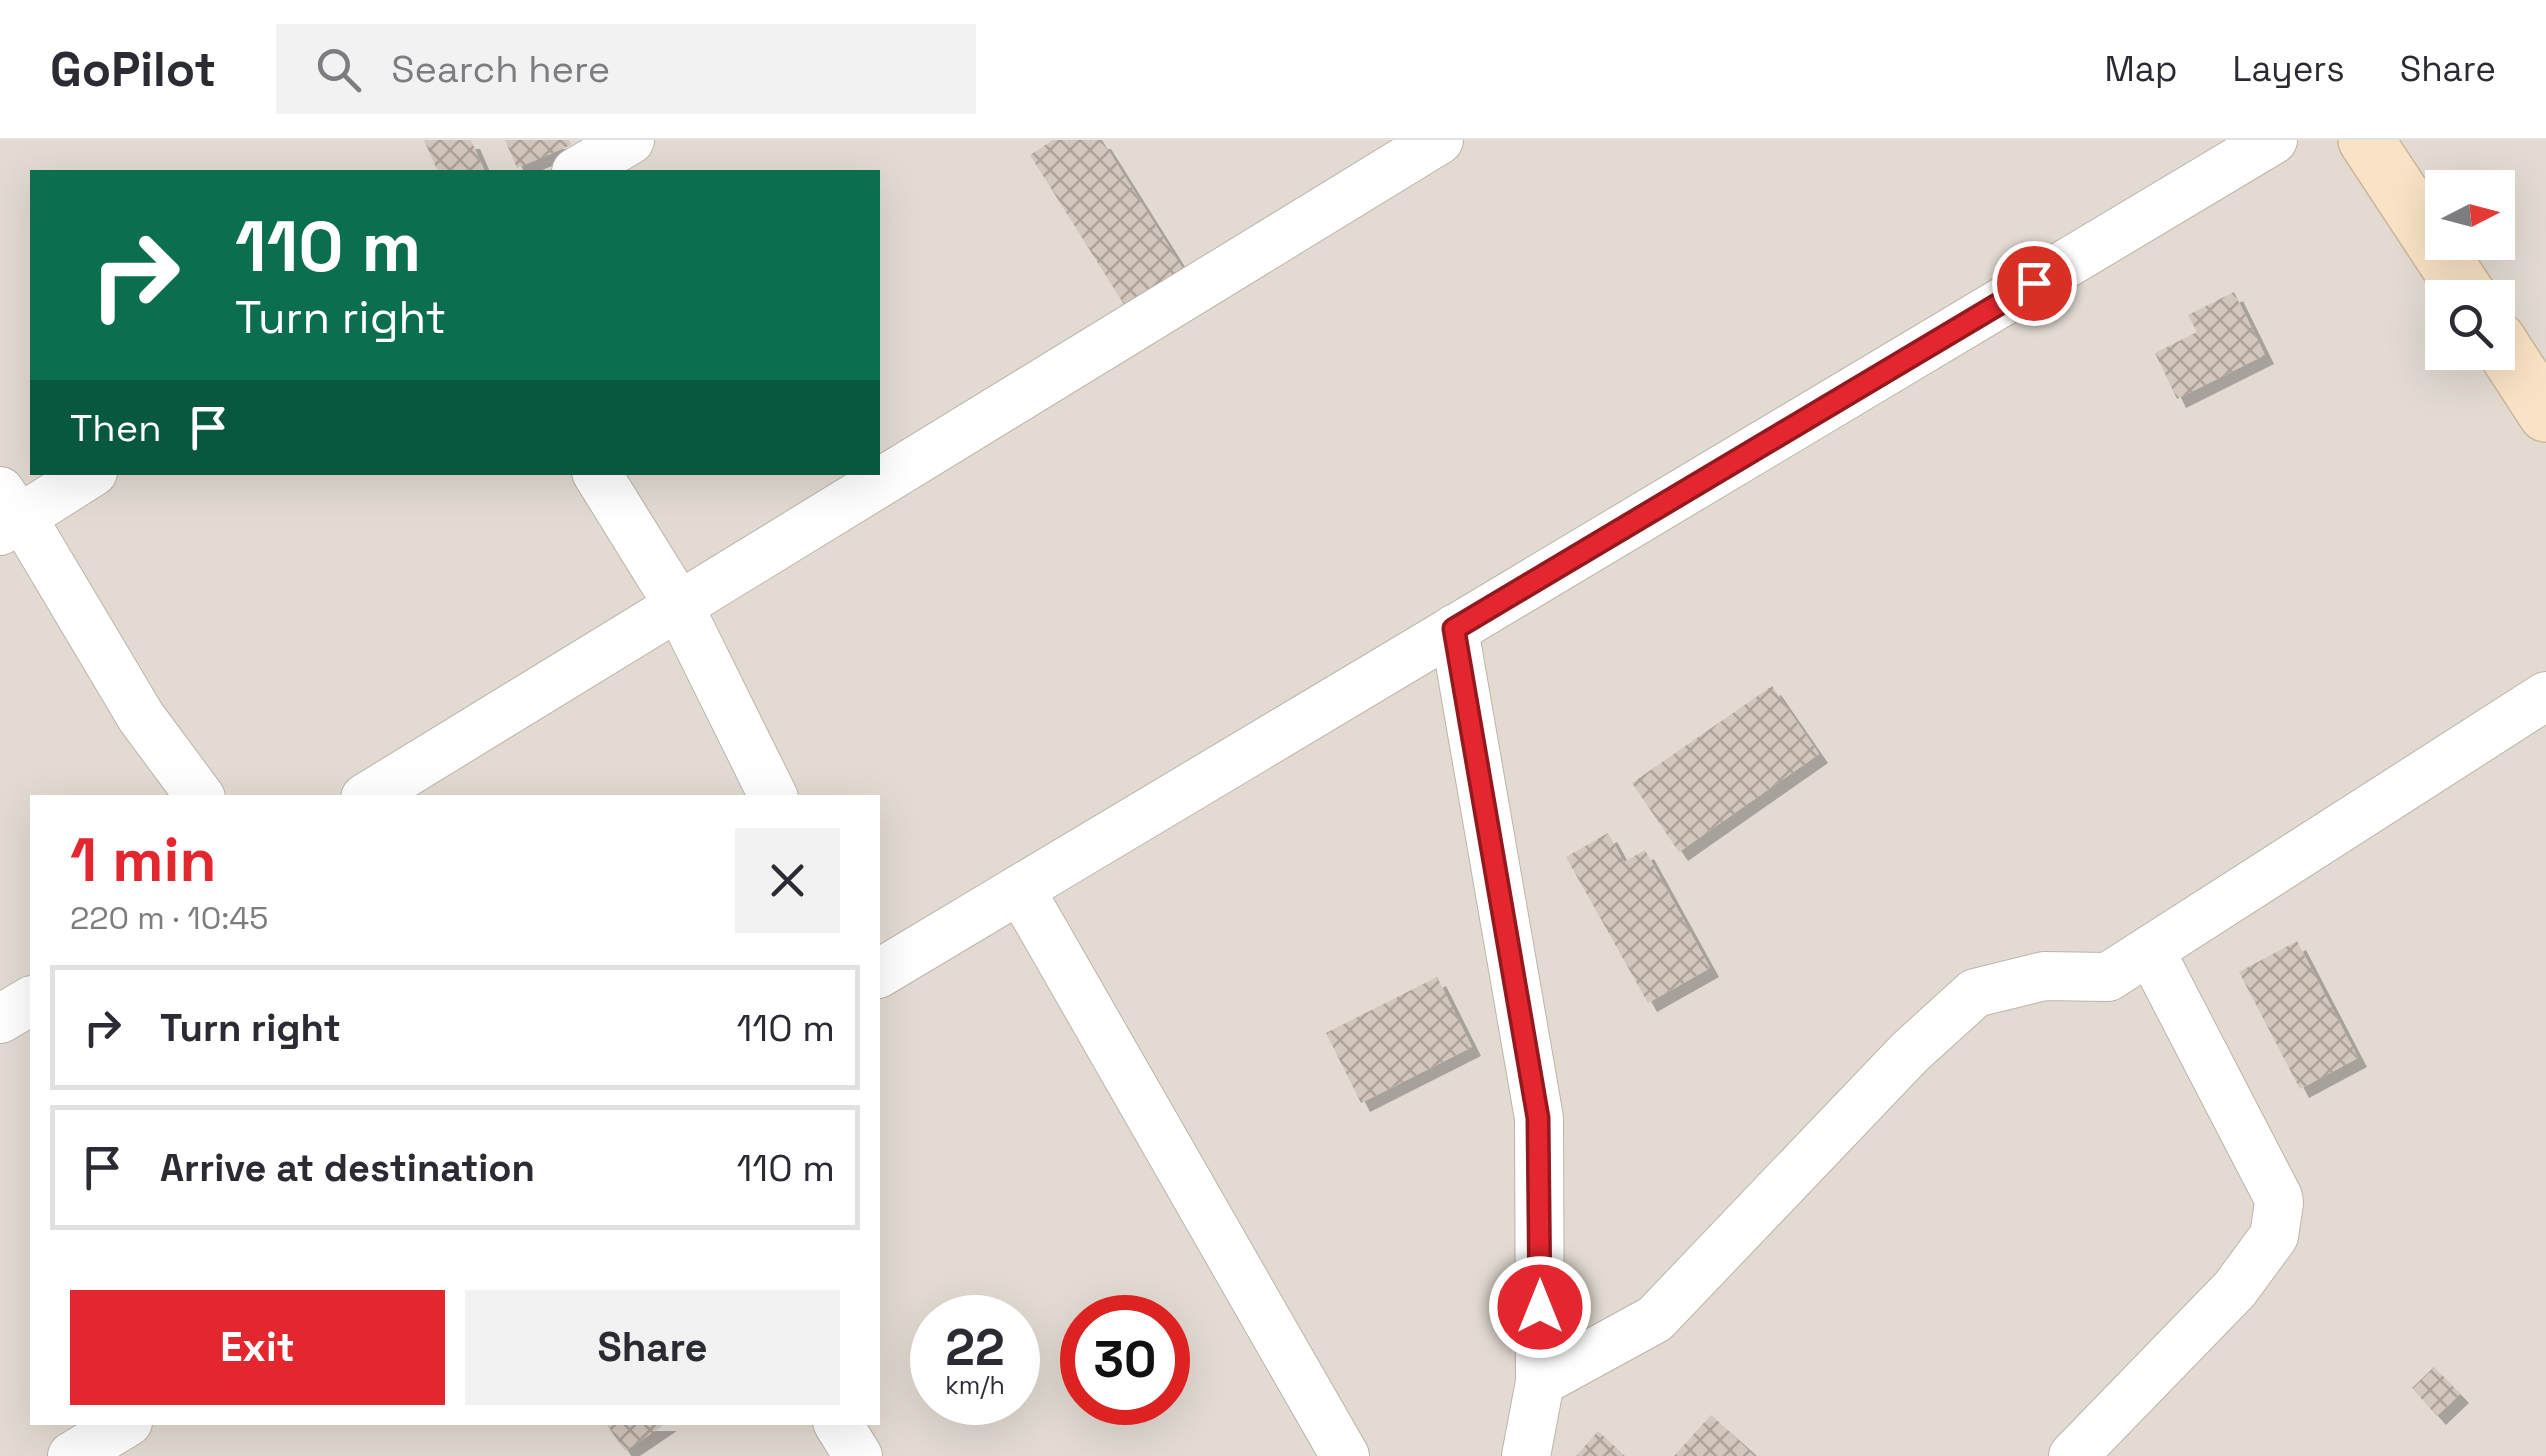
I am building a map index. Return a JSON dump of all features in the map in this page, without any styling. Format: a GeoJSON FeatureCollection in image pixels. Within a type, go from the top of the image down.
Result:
{"type":"FeatureCollection","features":[{"type":"Feature","properties":{"kind":"street"},"geometry":{"type":"LineString","coordinates":[[579,170],[630,140]]}},
{"type":"Feature","properties":{"kind":"street"},"geometry":{"type":"LineString","coordinates":[[370,795],[1438,140]]}},
{"type":"Feature","properties":{"kind":"street"},"geometry":{"type":"LineString","coordinates":[[881,964],[1020,890],[2273,140]]}},
{"type":"Feature","properties":{"kind":"street"},"geometry":{"type":"LineString","coordinates":[[2366,140],[2458,280]]}},
{"type":"Feature","properties":{"kind":"street"},"geometry":{"type":"LineString","coordinates":[[2515,366],[2546,414]]}},
{"type":"Feature","properties":{"kind":"street"},"geometry":{"type":"LineString","coordinates":[[87,475],[7,513],[141,717],[199,795]]}},
{"type":"Feature","properties":{"kind":"street"},"geometry":{"type":"LineString","coordinates":[[598,475],[680,606],[773,795]]}},
{"type":"Feature","properties":{"kind":"street"},"geometry":{"type":"LineString","coordinates":[[1454,629],[1538,1118],[1540,1382],[1526,1456]]}},
{"type":"Feature","properties":{"kind":"street"},"geometry":{"type":"LineString","coordinates":[[1540,1382],[1655,1319],[1910,1052],[1975,993],[2044,976],[2108,977],[2546,696]]}},
{"type":"Feature","properties":{"kind":"street"},"geometry":{"type":"LineString","coordinates":[[1020,890],[1345,1456]]}},
{"type":"Feature","properties":{"kind":"street"},"geometry":{"type":"LineString","coordinates":[[2074,1456],[2235,1289],[2274,1236],[2278,1217],[2278,1197],[2150,950]]}},
{"type":"Feature","properties":{"kind":"street"},"geometry":{"type":"LineString","coordinates":[[0,1020],[30,1001]]}},
{"type":"Feature","properties":{"kind":"street"},"geometry":{"type":"LineString","coordinates":[[72,1456],[123,1425]]}},
{"type":"Feature","properties":{"kind":"street"},"geometry":{"type":"LineString","coordinates":[[839,1425],[858,1456]]}},
{"type":"Feature","properties":{"kind":"shaded area"},"geometry":{"type":"Polygon","coordinates":[[[0,140],[2546,140],[2546,1456],[0,1456],[0,140]]]}},
{"type":"Feature","properties":{"kind":"building"},"geometry":{"type":"Polygon","coordinates":[[[424,140],[471,140],[484,170],[437,170],[424,140]]]}},
{"type":"Feature","properties":{"kind":"building"},"geometry":{"type":"Polygon","coordinates":[[[505,140],[569,140],[571,145],[517,168],[505,140]]]}},
{"type":"Feature","properties":{"kind":"building"},"geometry":{"type":"Polygon","coordinates":[[[1053,140],[1102,140],[1183,269],[1125,306],[1030,155],[1053,140]]]}},
{"type":"Feature","properties":{"kind":"building"},"geometry":{"type":"Polygon","coordinates":[[[2234,292],[2265,355],[2177,399],[2155,353],[2197,332],[2188,315],[2234,292]]]}},
{"type":"Feature","properties":{"kind":"building"},"geometry":{"type":"Polygon","coordinates":[[[1772,686],[1819,754],[1679,852],[1632,783],[1772,686]]]}},
{"type":"Feature","properties":{"kind":"building"},"geometry":{"type":"Polygon","coordinates":[[[1608,833],[1624,862],[1645,850],[1710,968],[1648,1003],[1566,857],[1608,833]]]}},
{"type":"Feature","properties":{"kind":"building"},"geometry":{"type":"Polygon","coordinates":[[[2297,941],[2358,1058],[2300,1089],[2239,972],[2297,941]]]}},
{"type":"Feature","properties":{"kind":"building"},"geometry":{"type":"Polygon","coordinates":[[[1437,977],[1472,1047],[1361,1103],[1326,1033],[1437,977]]]}},
{"type":"Feature","properties":{"kind":"building"},"geometry":{"type":"Polygon","coordinates":[[[2434,1367],[2460,1394],[2437,1416],[2412,1388],[2434,1367]]]}},
{"type":"Feature","properties":{"kind":"building"},"geometry":{"type":"Polygon","coordinates":[[[1711,1415],[1757,1456],[1674,1456],[1711,1415]]]}},
{"type":"Feature","properties":{"kind":"building"},"geometry":{"type":"Polygon","coordinates":[[[607,1425],[664,1425],[625,1451],[607,1425]]]}},
{"type":"Feature","properties":{"kind":"building"},"geometry":{"type":"Polygon","coordinates":[[[1598,1431],[1625,1456],[1576,1456],[1598,1431]]]}},
{"type":"Feature","properties":{"kind":"route"},"geometry":{"type":"LineString","coordinates":[[1540,1307],[1538,1118],[1454,629],[2034,283]]}}]}
